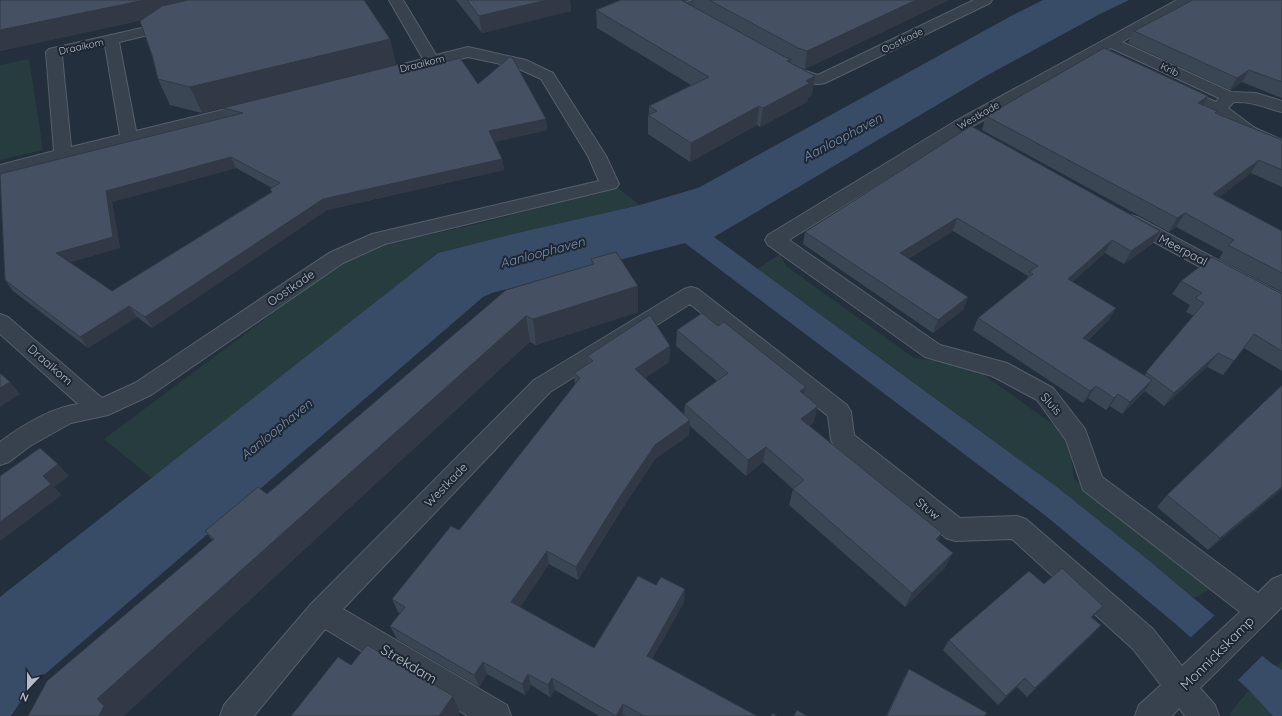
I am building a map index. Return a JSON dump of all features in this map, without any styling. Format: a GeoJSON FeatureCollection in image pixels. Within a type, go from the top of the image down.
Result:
{"type":"FeatureCollection","features":[{"type":"Feature","properties":{"kind":"street"},"geometry":{"type":"LineString","coordinates":[[396,0],[432,61]]}},
{"type":"Feature","properties":{"kind":"street"},"geometry":{"type":"LineString","coordinates":[[704,0],[680,10],[705,24]]}},
{"type":"Feature","properties":{"kind":"street","name":"Oostkade"},"geometry":{"type":"LineString","coordinates":[[776,64],[789,71],[819,80],[985,0]]}},
{"type":"Feature","properties":{"kind":"street","name":"Westkade"},"geometry":{"type":"LineString","coordinates":[[775,240],[960,126],[1092,51],[1187,0]]}},
{"type":"Feature","properties":{"kind":"street"},"geometry":{"type":"LineString","coordinates":[[111,39],[187,22]]}},
{"type":"Feature","properties":{"kind":"street","name":"Draaikom"},"geometry":{"type":"LineString","coordinates":[[63,154],[54,52],[111,39],[129,138]]}},
{"type":"Feature","properties":{"kind":"street","name":"Krib"},"geometry":{"type":"LineString","coordinates":[[1110,42],[1229,97],[1246,95],[1265,100],[1282,107]]}},
{"type":"Feature","properties":{"kind":"street"},"geometry":{"type":"LineString","coordinates":[[1092,51],[1114,61]]}},
{"type":"Feature","properties":{"kind":"street","name":"Draaikom"},"geometry":{"type":"LineString","coordinates":[[362,79],[468,52],[520,63],[547,76],[597,156],[610,184]]}},
{"type":"Feature","properties":{"kind":"street","name":"Krib"},"geometry":{"type":"LineString","coordinates":[[1162,84],[1218,109],[1249,132],[1282,146]]}},
{"type":"Feature","properties":{"kind":"street"},"geometry":{"type":"LineString","coordinates":[[1218,109],[1229,97]]}},
{"type":"Feature","properties":{"kind":"street"},"geometry":{"type":"LineString","coordinates":[[0,170],[270,103]]}},
{"type":"Feature","properties":{"kind":"street"},"geometry":{"type":"LineString","coordinates":[[960,126],[980,137]]}},
{"type":"Feature","properties":{"kind":"street","name":"Oostkade"},"geometry":{"type":"LineString","coordinates":[[0,455],[22,439],[66,415],[100,409],[143,390],[336,258],[379,239],[610,184]]}},
{"type":"Feature","properties":{"kind":"street","name":"Meerpaal"},"geometry":{"type":"LineString","coordinates":[[1116,213],[1282,303]]}},
{"type":"Feature","properties":{"kind":"street","name":"Sluis"},"geometry":{"type":"LineString","coordinates":[[775,240],[933,351],[999,369],[1045,394],[1077,436],[1092,483],[1274,601]]}},
{"type":"Feature","properties":{"kind":"street","name":"Westkade"},"geometry":{"type":"LineString","coordinates":[[234,716],[322,612],[542,386],[691,294]]}},
{"type":"Feature","properties":{"kind":"street","name":"Stuw"},"geometry":{"type":"LineString","coordinates":[[691,294],[839,412],[843,440],[955,530],[1017,527],[1143,639],[1204,716]]}},
{"type":"Feature","properties":{"kind":"street","name":"Draaikom"},"geometry":{"type":"LineString","coordinates":[[0,322],[100,409]]}},
{"type":"Feature","properties":{"kind":"street","name":"Monnickskamp"},"geometry":{"type":"LineString","coordinates":[[1150,716],[1274,601]]}},
{"type":"Feature","properties":{"kind":"street","name":"Strekdam"},"geometry":{"type":"LineString","coordinates":[[322,612],[496,716]]}},
{"type":"Feature","properties":{"kind":"green space"},"geometry":{"type":"Polygon","coordinates":[[[29,59],[43,150],[0,160],[0,65],[29,59]]]}},
{"type":"Feature","properties":{"kind":"green space"},"geometry":{"type":"Polygon","coordinates":[[[618,188],[640,205],[438,253],[153,479],[104,439],[355,252],[481,223],[618,188]]]}},
{"type":"Feature","properties":{"kind":"green space"},"geometry":{"type":"Polygon","coordinates":[[[780,254],[786,266],[914,358],[962,364],[977,370],[1068,435],[1074,479],[1211,589],[1194,598],[1087,512],[1033,471],[923,389],[757,269],[780,254]]]}},
{"type":"Feature","properties":{"kind":"green space"},"geometry":{"type":"Polygon","coordinates":[[[1282,661],[1282,716],[1231,716],[1229,714],[1249,690],[1251,692],[1282,661]]]}},
{"type":"Feature","properties":{"kind":"water","name":"Aanloophaven"},"geometry":{"type":"Polygon","coordinates":[[[1043,0],[1129,0],[1100,14],[986,76],[714,237],[1058,488],[1147,559],[1271,663],[1282,670],[1282,716],[1273,716],[1249,690],[1178,626],[1046,516],[685,243],[492,293],[483,297],[30,687],[11,716],[0,716],[0,597],[438,253],[640,205],[698,188],[1043,0]]]}},
{"type":"Feature","properties":{"kind":"pier"},"geometry":{"type":"Polygon","coordinates":[[[1216,614],[1264,654],[1238,680],[1190,638],[1216,614]]]}},
{"type":"Feature","properties":{"kind":"building"},"geometry":{"type":"Polygon","coordinates":[[[0,0],[145,0],[0,30],[0,0]]]}},
{"type":"Feature","properties":{"kind":"building"},"geometry":{"type":"Polygon","coordinates":[[[188,0],[364,0],[390,39],[190,87],[158,79],[152,55],[140,21],[162,6],[188,0]]]}},
{"type":"Feature","properties":{"kind":"building"},"geometry":{"type":"Polygon","coordinates":[[[467,0],[547,0],[479,16],[467,0]]]}},
{"type":"Feature","properties":{"kind":"building"},"geometry":{"type":"Polygon","coordinates":[[[621,0],[681,0],[791,59],[787,61],[815,76],[806,81],[810,83],[763,108],[759,106],[691,143],[648,115],[657,111],[649,106],[709,77],[596,10],[621,0]]]}},
{"type":"Feature","properties":{"kind":"building"},"geometry":{"type":"Polygon","coordinates":[[[709,0],[916,0],[807,51],[798,48],[709,0]]]}},
{"type":"Feature","properties":{"kind":"building"},"geometry":{"type":"Polygon","coordinates":[[[1193,0],[1282,0],[1282,82],[1249,70],[1237,78],[1134,31],[1193,0]]]}},
{"type":"Feature","properties":{"kind":"building"},"geometry":{"type":"Polygon","coordinates":[[[1104,48],[1208,96],[1198,103],[1217,111],[1215,113],[1282,140],[1282,170],[1259,160],[1213,194],[1282,231],[1282,273],[1228,245],[1234,240],[1185,213],[1177,218],[986,116],[1104,48]]]}},
{"type":"Feature","properties":{"kind":"building"},"geometry":{"type":"Polygon","coordinates":[[[510,57],[512,57],[546,119],[489,131],[502,159],[323,199],[145,317],[129,306],[80,337],[5,280],[0,174],[243,113],[223,108],[400,64],[405,72],[460,58],[478,84],[510,57]],[[231,157],[106,191],[113,237],[56,253],[112,291],[272,192],[270,189],[280,183],[231,157]]]}},
{"type":"Feature","properties":{"kind":"building"},"geometry":{"type":"Polygon","coordinates":[[[971,126],[1160,231],[1131,251],[1112,240],[1068,279],[1116,308],[1083,338],[1152,380],[1130,402],[1118,394],[1114,398],[1096,386],[1090,391],[978,318],[1033,274],[1029,272],[1038,266],[957,218],[900,253],[968,297],[938,320],[805,232],[971,126]]]}},
{"type":"Feature","properties":{"kind":"building"},"geometry":{"type":"Polygon","coordinates":[[[616,252],[638,286],[533,319],[526,316],[97,699],[104,706],[99,716],[28,716],[47,681],[214,539],[205,531],[258,487],[267,494],[506,290],[594,264],[591,259],[616,252]]]}},
{"type":"Feature","properties":{"kind":"building"},"geometry":{"type":"Polygon","coordinates":[[[1212,257],[1282,294],[1282,351],[1254,334],[1234,361],[1218,353],[1174,393],[1146,372],[1204,303],[1195,298],[1202,293],[1181,281],[1212,257]]]}},
{"type":"Feature","properties":{"kind":"building"},"geometry":{"type":"Polygon","coordinates":[[[702,313],[718,326],[724,322],[806,387],[800,391],[818,406],[801,419],[942,533],[936,539],[953,553],[912,593],[793,489],[804,480],[766,447],[748,460],[685,404],[728,373],[677,330],[702,313]]]}},
{"type":"Feature","properties":{"kind":"building"},"geometry":{"type":"Polygon","coordinates":[[[650,315],[670,346],[635,369],[690,420],[655,445],[619,498],[576,567],[547,551],[511,602],[594,648],[638,576],[656,585],[661,577],[685,589],[647,656],[757,716],[644,716],[623,704],[616,716],[552,678],[548,685],[528,674],[522,684],[483,662],[474,675],[390,626],[405,607],[392,599],[451,526],[459,530],[488,495],[580,378],[574,373],[593,361],[587,356],[650,315]]]}},
{"type":"Feature","properties":{"kind":"building"},"geometry":{"type":"Polygon","coordinates":[[[0,373],[10,382],[0,388],[0,373]]]}},
{"type":"Feature","properties":{"kind":"building"},"geometry":{"type":"Polygon","coordinates":[[[1282,385],[1282,487],[1220,538],[1167,495],[1282,385]]]}},
{"type":"Feature","properties":{"kind":"building"},"geometry":{"type":"Polygon","coordinates":[[[40,448],[58,464],[43,476],[51,484],[0,522],[0,476],[40,448]]]}},
{"type":"Feature","properties":{"kind":"building"},"geometry":{"type":"Polygon","coordinates":[[[1062,568],[1103,606],[1091,617],[1101,625],[1035,688],[1025,678],[1006,696],[949,640],[1029,571],[1044,584],[1062,568]]]}},
{"type":"Feature","properties":{"kind":"building"},"geometry":{"type":"Polygon","coordinates":[[[367,645],[453,696],[439,716],[291,716],[338,657],[351,665],[367,645]]]}},
{"type":"Feature","properties":{"kind":"building"},"geometry":{"type":"Polygon","coordinates":[[[909,669],[987,713],[984,716],[887,716],[909,669]]]}},
{"type":"Feature","properties":{"kind":"building"},"geometry":{"type":"Polygon","coordinates":[[[797,710],[807,716],[794,716],[797,710]]]}}]}
